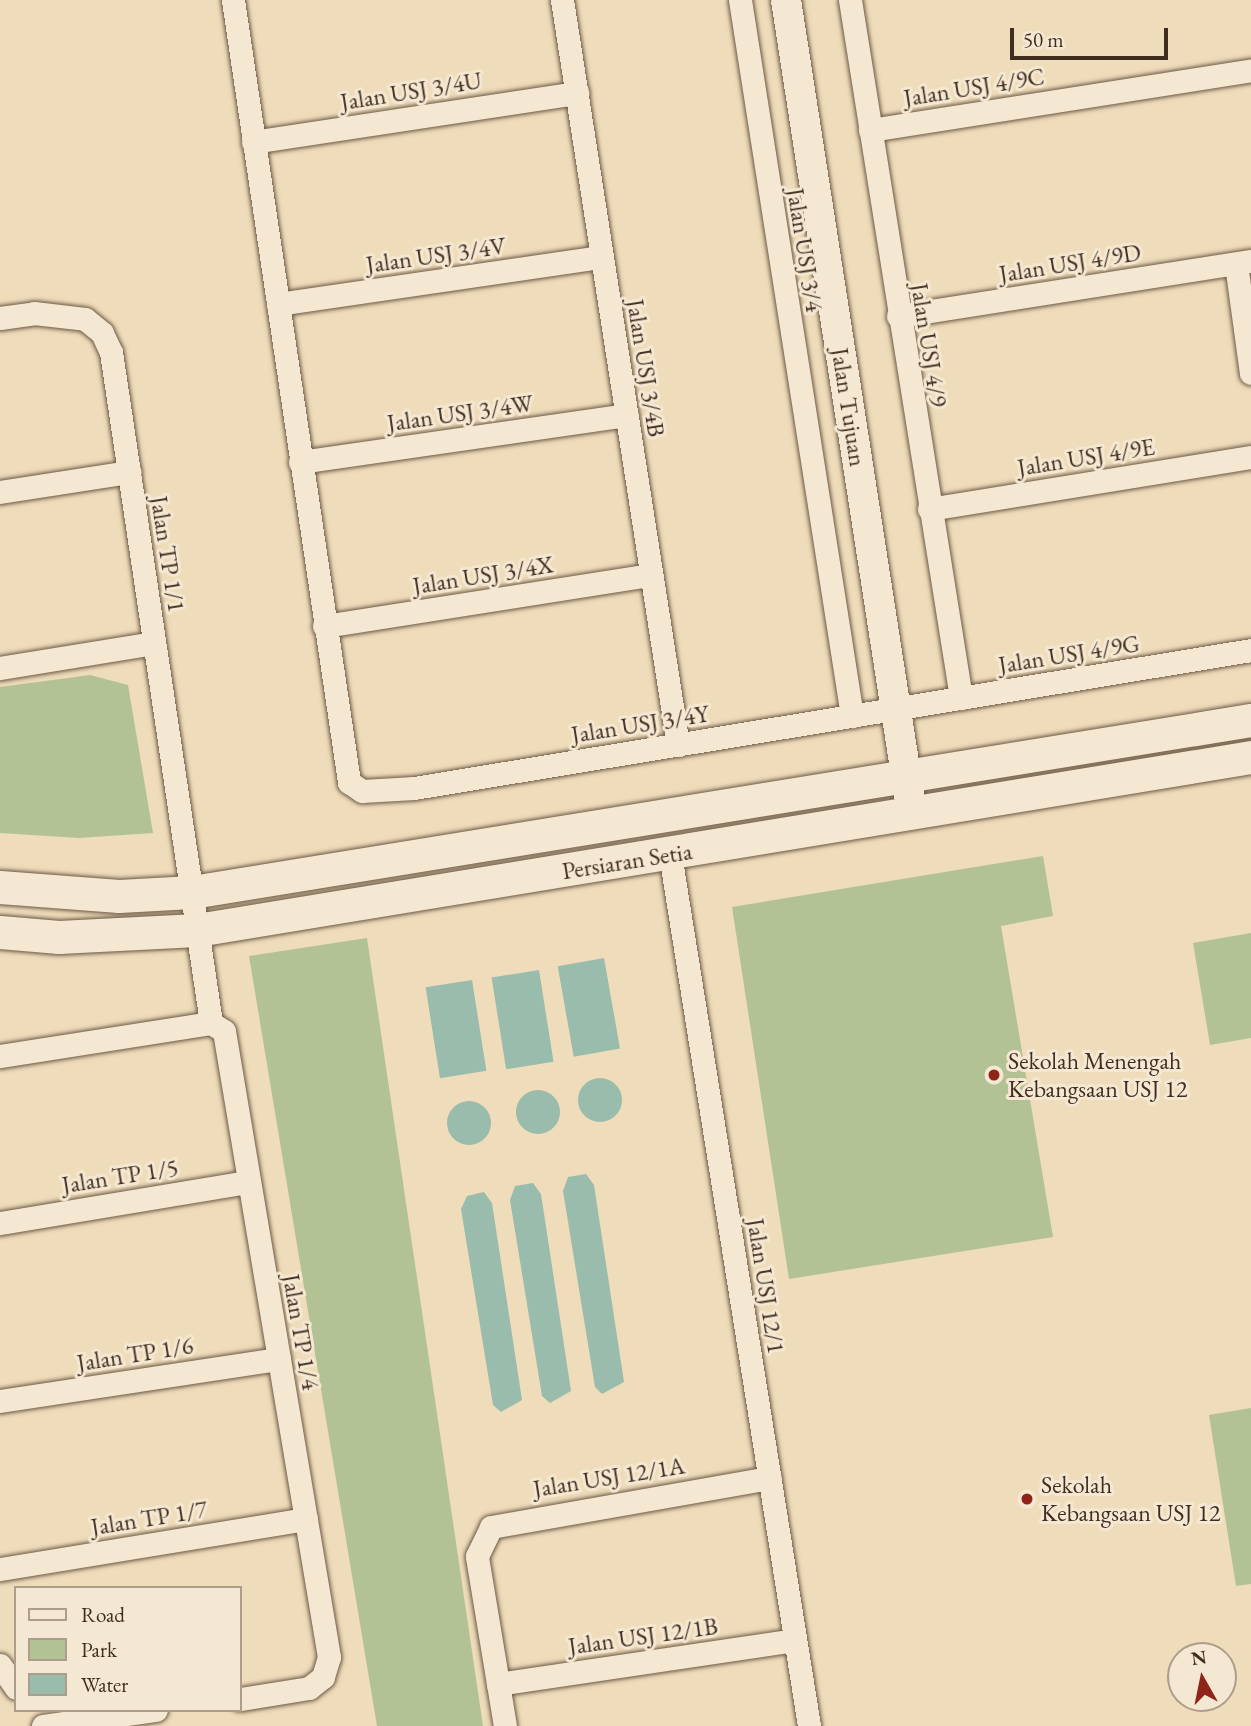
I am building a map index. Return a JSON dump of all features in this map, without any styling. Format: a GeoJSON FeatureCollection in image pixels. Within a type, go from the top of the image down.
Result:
{"type":"FeatureCollection","features":[{"type":"Feature","properties":{"kind":"main road","name":"Persiaran Setia"},"geometry":{"type":"LineString","coordinates":[[0,887],[120,896],[192,892],[1251,720]]}},
{"type":"Feature","properties":{"kind":"main road","name":"Persiaran Setia"},"geometry":{"type":"LineString","coordinates":[[0,932],[59,937],[197,930],[1251,757]]}},
{"type":"Feature","properties":{"kind":"main road"},"geometry":{"type":"LineString","coordinates":[[646,820],[660,829],[670,854]]}},
{"type":"Feature","properties":{"kind":"street","name":"Jalan USJ 3/4Y"},"geometry":{"type":"LineString","coordinates":[[233,0],[349,782],[362,791],[392,790],[896,709]]}},
{"type":"Feature","properties":{"kind":"street","name":"Jalan USJ 3/4B"},"geometry":{"type":"LineString","coordinates":[[562,0],[678,745]]}},
{"type":"Feature","properties":{"kind":"street","name":"Jalan USJ 3/4"},"geometry":{"type":"LineString","coordinates":[[740,0],[852,716]]}},
{"type":"Feature","properties":{"kind":"street","name":"Jalan Tujuan"},"geometry":{"type":"LineString","coordinates":[[786,0],[912,814]]}},
{"type":"Feature","properties":{"kind":"street","name":"Jalan USJ 4/9"},"geometry":{"type":"LineString","coordinates":[[850,0],[898,316],[961,698]]}},
{"type":"Feature","properties":{"kind":"street","name":"Jalan USJ 4/9C"},"geometry":{"type":"LineString","coordinates":[[870,130],[1251,70]]}},
{"type":"Feature","properties":{"kind":"street","name":"Jalan USJ 3/4U"},"geometry":{"type":"LineString","coordinates":[[253,142],[577,93]]}},
{"type":"Feature","properties":{"kind":"street","name":"Jalan USJ 3/4V"},"geometry":{"type":"LineString","coordinates":[[278,304],[602,257]]}},
{"type":"Feature","properties":{"kind":"street","name":"Jalan USJ 4/9D"},"geometry":{"type":"LineString","coordinates":[[898,316],[1244,263]]}},
{"type":"Feature","properties":{"kind":"street"},"geometry":{"type":"LineString","coordinates":[[1244,263],[1251,373]]}},
{"type":"Feature","properties":{"kind":"street","name":"Jalan TP 1/1"},"geometry":{"type":"LineString","coordinates":[[0,318],[60,313],[85,319],[102,333],[129,472],[197,930]]}},
{"type":"Feature","properties":{"kind":"street","name":"Jalan USJ 3/4W"},"geometry":{"type":"LineString","coordinates":[[300,462],[627,415]]}},
{"type":"Feature","properties":{"kind":"street","name":"Jalan USJ 4/9E"},"geometry":{"type":"LineString","coordinates":[[929,509],[1251,457]]}},
{"type":"Feature","properties":{"kind":"street"},"geometry":{"type":"LineString","coordinates":[[0,492],[129,472]]}},
{"type":"Feature","properties":{"kind":"street","name":"Jalan USJ 3/4X"},"geometry":{"type":"LineString","coordinates":[[324,626],[651,575]]}},
{"type":"Feature","properties":{"kind":"street"},"geometry":{"type":"LineString","coordinates":[[0,668],[154,643]]}},
{"type":"Feature","properties":{"kind":"street","name":"Jalan USJ 4/9G"},"geometry":{"type":"LineString","coordinates":[[896,709],[1251,650]]}},
{"type":"Feature","properties":{"kind":"street","name":"Jalan USJ 12/1"},"geometry":{"type":"LineString","coordinates":[[670,854],[809,1726]]}},
{"type":"Feature","properties":{"kind":"street","name":"Jalan TP 1/4"},"geometry":{"type":"LineString","coordinates":[[197,930],[211,1023],[224,1031],[329,1657],[323,1677],[309,1688],[242,1699]]}},
{"type":"Feature","properties":{"kind":"street"},"geometry":{"type":"LineString","coordinates":[[0,1056],[211,1023]]}},
{"type":"Feature","properties":{"kind":"street","name":"Jalan TP 1/5"},"geometry":{"type":"LineString","coordinates":[[0,1223],[249,1182]]}},
{"type":"Feature","properties":{"kind":"street","name":"Jalan TP 1/6"},"geometry":{"type":"LineString","coordinates":[[0,1401],[279,1359]]}},
{"type":"Feature","properties":{"kind":"street","name":"Jalan USJ 12/1A"},"geometry":{"type":"LineString","coordinates":[[498,1684],[477,1556],[484,1534],[503,1521],[770,1478]]}},
{"type":"Feature","properties":{"kind":"street","name":"Jalan TP 1/7"},"geometry":{"type":"LineString","coordinates":[[0,1569],[306,1519]]}},
{"type":"Feature","properties":{"kind":"street","name":"Jalan USJ 12/1B"},"geometry":{"type":"LineString","coordinates":[[498,1684],[796,1640]]}},
{"type":"Feature","properties":{"kind":"street"},"geometry":{"type":"LineString","coordinates":[[0,1665],[14,1685]]}},
{"type":"Feature","properties":{"kind":"street"},"geometry":{"type":"LineString","coordinates":[[498,1684],[505,1726]]}},
{"type":"Feature","properties":{"kind":"street"},"geometry":{"type":"LineString","coordinates":[[42,1726],[142,1712]]}},
{"type":"Feature","properties":{"kind":"green space"},"geometry":{"type":"Polygon","coordinates":[[[90,675],[128,685],[153,833],[79,838],[0,833],[0,687],[90,675]]]}},
{"type":"Feature","properties":{"kind":"green space"},"geometry":{"type":"Polygon","coordinates":[[[1043,856],[1053,916],[1001,926],[1053,1237],[789,1279],[732,907],[1043,856]]]}},
{"type":"Feature","properties":{"kind":"green space"},"geometry":{"type":"Polygon","coordinates":[[[1251,933],[1251,1038],[1210,1045],[1193,943],[1251,933]]]}},
{"type":"Feature","properties":{"kind":"green space"},"geometry":{"type":"Polygon","coordinates":[[[367,938],[483,1726],[377,1726],[249,956],[367,938]]]}},
{"type":"Feature","properties":{"kind":"green space"},"geometry":{"type":"Polygon","coordinates":[[[1251,1408],[1251,1584],[1236,1586],[1209,1415],[1251,1408]]]}},
{"type":"Feature","properties":{"kind":"water"},"geometry":{"type":"Polygon","coordinates":[[[604,958],[620,1049],[574,1057],[558,966],[604,958]]]}},
{"type":"Feature","properties":{"kind":"water"},"geometry":{"type":"Polygon","coordinates":[[[539,970],[554,1062],[506,1069],[492,978],[539,970]]]}},
{"type":"Feature","properties":{"kind":"water"},"geometry":{"type":"Polygon","coordinates":[[[472,980],[486,1071],[440,1078],[426,987],[472,980]]]}},
{"type":"Feature","properties":{"kind":"water"},"geometry":{"type":"Polygon","coordinates":[[[600,1078],[609,1079],[616,1084],[621,1091],[621,1109],[616,1116],[609,1121],[600,1122],[591,1121],[584,1116],[579,1109],[578,1100],[579,1091],[584,1084],[591,1079],[600,1078]]]}},
{"type":"Feature","properties":{"kind":"water"},"geometry":{"type":"Polygon","coordinates":[[[538,1090],[554,1096],[560,1112],[554,1128],[538,1134],[522,1128],[516,1112],[522,1096],[538,1090]]]}},
{"type":"Feature","properties":{"kind":"water"},"geometry":{"type":"Polygon","coordinates":[[[469,1101],[485,1107],[491,1123],[485,1139],[469,1145],[453,1139],[447,1123],[453,1107],[469,1101]]]}},
{"type":"Feature","properties":{"kind":"water"},"geometry":{"type":"Polygon","coordinates":[[[586,1174],[594,1185],[624,1382],[602,1394],[595,1387],[563,1191],[568,1177],[586,1174]]]}},
{"type":"Feature","properties":{"kind":"water"},"geometry":{"type":"Polygon","coordinates":[[[533,1183],[541,1194],[571,1391],[550,1403],[542,1396],[510,1200],[515,1186],[533,1183]]]}},
{"type":"Feature","properties":{"kind":"water"},"geometry":{"type":"Polygon","coordinates":[[[484,1192],[492,1203],[522,1400],[501,1412],[493,1405],[461,1209],[467,1196],[484,1192]]]}},
{"type":"Feature","properties":{"kind":"place","name":"Sekolah Menengah Kebangsaan USJ 12"},"geometry":{"type":"Point","coordinates":[994,1075]}},
{"type":"Feature","properties":{"kind":"place","name":"Sekolah Kebangsaan USJ 12"},"geometry":{"type":"Point","coordinates":[1027,1499]}}]}
